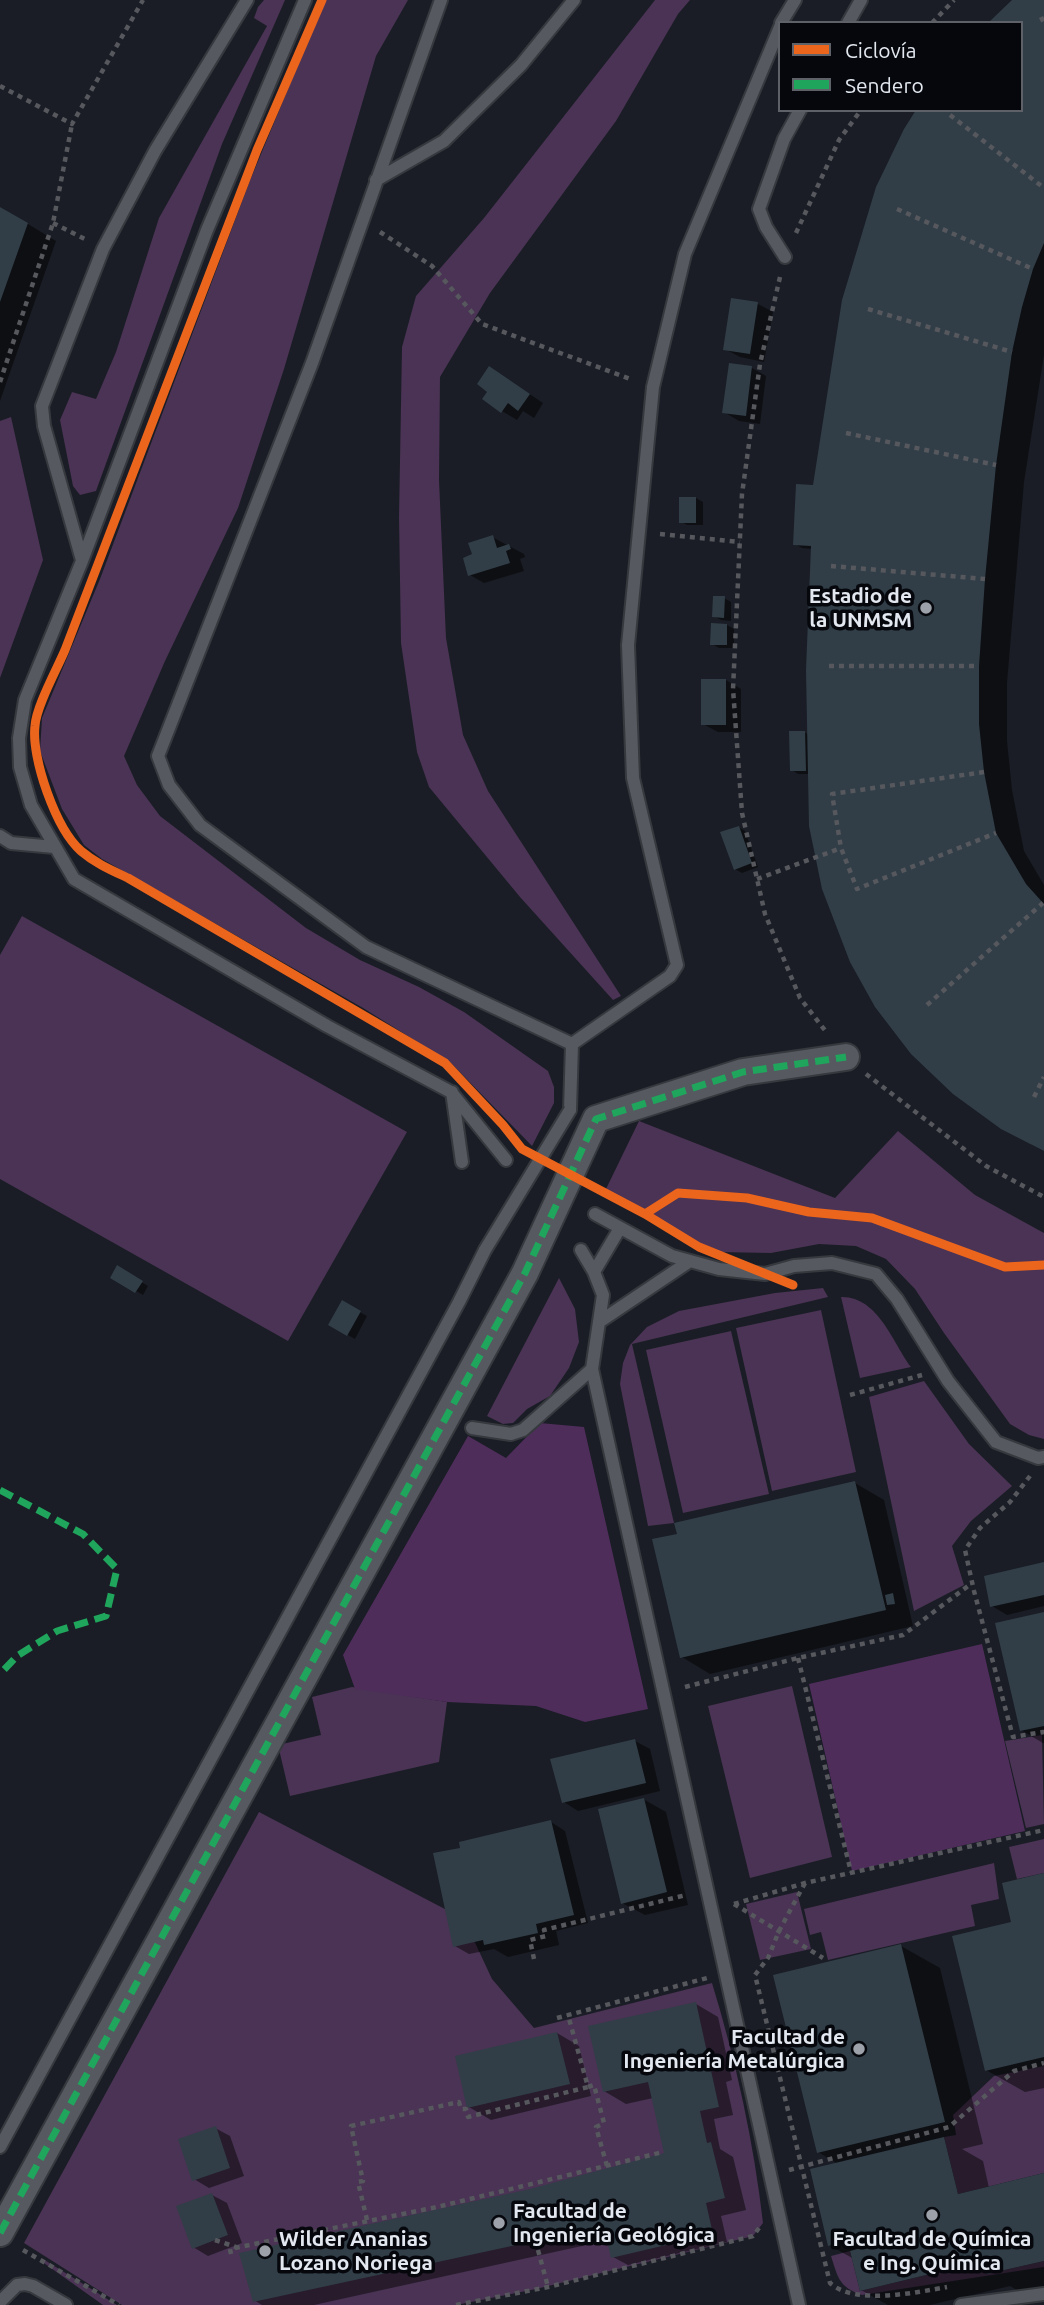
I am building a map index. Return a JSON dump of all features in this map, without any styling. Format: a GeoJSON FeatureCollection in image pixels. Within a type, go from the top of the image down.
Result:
{"type":"FeatureCollection","features":[{"type":"Feature","properties":{"kind":"street"},"geometry":{"type":"LineString","coordinates":[[6,2238],[524,1273],[596,1119],[743,1072],[846,1058]]}},
{"type":"Feature","properties":{"kind":"lane"},"geometry":{"type":"LineString","coordinates":[[82,561],[44,426],[42,406],[103,249],[155,151],[247,0]]}},
{"type":"Feature","properties":{"kind":"lane"},"geometry":{"type":"LineString","coordinates":[[305,0],[207,230],[82,561],[25,700],[19,738],[20,767],[32,805],[74,879],[327,1026],[452,1092],[506,1160]]}},
{"type":"Feature","properties":{"kind":"lane"},"geometry":{"type":"LineString","coordinates":[[441,0],[313,363],[158,757],[169,785],[200,825],[366,947],[572,1044]]}},
{"type":"Feature","properties":{"kind":"lane"},"geometry":{"type":"LineString","coordinates":[[376,180],[444,141],[521,65],[574,0]]}},
{"type":"Feature","properties":{"kind":"lane"},"geometry":{"type":"LineString","coordinates":[[783,21],[795,0]]}},
{"type":"Feature","properties":{"kind":"lane"},"geometry":{"type":"LineString","coordinates":[[849,21],[861,0]]}},
{"type":"Feature","properties":{"kind":"lane"},"geometry":{"type":"LineString","coordinates":[[572,1044],[670,976],[677,965],[633,778],[628,645],[653,387],[685,254],[778,32]]}},
{"type":"Feature","properties":{"kind":"lane"},"geometry":{"type":"LineString","coordinates":[[785,257],[766,227],[759,209],[784,139],[799,112]]}},
{"type":"Feature","properties":{"kind":"lane"},"geometry":{"type":"LineString","coordinates":[[0,836],[11,843],[54,847]]}},
{"type":"Feature","properties":{"kind":"lane"},"geometry":{"type":"LineString","coordinates":[[0,2147],[485,1250],[570,1110],[572,1044]]}},
{"type":"Feature","properties":{"kind":"lane"},"geometry":{"type":"LineString","coordinates":[[452,1092],[462,1162]]}},
{"type":"Feature","properties":{"kind":"lane"},"geometry":{"type":"LineString","coordinates":[[594,1214],[672,1256],[719,1269],[765,1274],[794,1266],[832,1263],[876,1274],[897,1299],[948,1381],[996,1442],[1041,1457]]}},
{"type":"Feature","properties":{"kind":"lane"},"geometry":{"type":"LineString","coordinates":[[594,1272],[620,1228]]}},
{"type":"Feature","properties":{"kind":"lane"},"geometry":{"type":"LineString","coordinates":[[581,1250],[603,1295],[592,1369],[799,2305]]}},
{"type":"Feature","properties":{"kind":"lane"},"geometry":{"type":"LineString","coordinates":[[598,1322],[690,1261]]}},
{"type":"Feature","properties":{"kind":"lane"},"geometry":{"type":"LineString","coordinates":[[472,1428],[511,1434],[523,1430],[592,1369]]}},
{"type":"Feature","properties":{"kind":"lane"},"geometry":{"type":"LineString","coordinates":[[0,2302],[8,2291],[17,2285],[25,2284],[65,2305]]}},
{"type":"Feature","properties":{"kind":"lane"},"geometry":{"type":"LineString","coordinates":[[961,2305],[1044,2294]]}},
{"type":"Feature","properties":{"kind":"path"},"geometry":{"type":"LineString","coordinates":[[0,382],[53,223],[72,124],[143,0]]}},
{"type":"Feature","properties":{"kind":"path"},"geometry":{"type":"LineString","coordinates":[[934,21],[954,0]]}},
{"type":"Feature","properties":{"kind":"path"},"geometry":{"type":"LineString","coordinates":[[0,86],[72,124]]}},
{"type":"Feature","properties":{"kind":"path"},"geometry":{"type":"LineString","coordinates":[[859,112],[838,140],[785,257],[760,364],[742,494],[733,690],[742,813],[765,914],[800,998],[846,1058],[986,1166],[1044,1197]]}},
{"type":"Feature","properties":{"kind":"path"},"geometry":{"type":"LineString","coordinates":[[950,115],[1044,188]]}},
{"type":"Feature","properties":{"kind":"path"},"geometry":{"type":"LineString","coordinates":[[897,209],[1033,270]]}},
{"type":"Feature","properties":{"kind":"path"},"geometry":{"type":"LineString","coordinates":[[362,220],[432,266],[482,324],[653,387]]}},
{"type":"Feature","properties":{"kind":"path"},"geometry":{"type":"LineString","coordinates":[[53,223],[103,249]]}},
{"type":"Feature","properties":{"kind":"path"},"geometry":{"type":"LineString","coordinates":[[868,309],[1013,352]]}},
{"type":"Feature","properties":{"kind":"path"},"geometry":{"type":"LineString","coordinates":[[846,433],[996,465]]}},
{"type":"Feature","properties":{"kind":"path"},"geometry":{"type":"LineString","coordinates":[[640,534],[674,533],[740,542]]}},
{"type":"Feature","properties":{"kind":"path"},"geometry":{"type":"LineString","coordinates":[[831,566],[985,579]]}},
{"type":"Feature","properties":{"kind":"path"},"geometry":{"type":"LineString","coordinates":[[829,666],[979,666]]}},
{"type":"Feature","properties":{"kind":"path"},"geometry":{"type":"LineString","coordinates":[[984,772],[832,794],[841,848],[857,889],[996,833]]}},
{"type":"Feature","properties":{"kind":"path"},"geometry":{"type":"LineString","coordinates":[[757,879],[841,848]]}},
{"type":"Feature","properties":{"kind":"path"},"geometry":{"type":"LineString","coordinates":[[927,1005],[1044,903]]}},
{"type":"Feature","properties":{"kind":"path"},"geometry":{"type":"LineString","coordinates":[[1034,1097],[1044,1077]]}},
{"type":"Feature","properties":{"kind":"path"},"geometry":{"type":"LineString","coordinates":[[850,1395],[926,1374]]}},
{"type":"Feature","properties":{"kind":"path"},"geometry":{"type":"LineString","coordinates":[[1041,1457],[1028,1481],[1010,1502],[979,1528],[965,1550],[1013,1737],[1044,1732],[1044,1736]]}},
{"type":"Feature","properties":{"kind":"path"},"geometry":{"type":"LineString","coordinates":[[681,1688],[903,1635],[972,1583]]}},
{"type":"Feature","properties":{"kind":"path"},"geometry":{"type":"LineString","coordinates":[[798,1658],[851,1872]]}},
{"type":"Feature","properties":{"kind":"path"},"geometry":{"type":"LineString","coordinates":[[823,1958],[733,1904],[804,1883],[1044,1830]]}},
{"type":"Feature","properties":{"kind":"path"},"geometry":{"type":"LineString","coordinates":[[804,1883],[768,1958],[755,1975],[830,2283],[847,2297],[882,2299],[949,2287]]}},
{"type":"Feature","properties":{"kind":"path"},"geometry":{"type":"LineString","coordinates":[[534,1959],[530,1940],[546,1936],[544,1930],[693,1893]]}},
{"type":"Feature","properties":{"kind":"path"},"geometry":{"type":"LineString","coordinates":[[558,2018],[714,1976]]}},
{"type":"Feature","properties":{"kind":"path"},"geometry":{"type":"LineString","coordinates":[[568,2015],[588,2087]]}},
{"type":"Feature","properties":{"kind":"path"},"geometry":{"type":"LineString","coordinates":[[772,2174],[949,2127],[1014,2071],[1044,2063]]}},
{"type":"Feature","properties":{"kind":"path"},"geometry":{"type":"LineString","coordinates":[[367,2220],[358,2182],[363,2180],[351,2126],[458,2102],[461,2109],[466,2109],[468,2117],[594,2085],[604,2123],[596,2127],[607,2166]]}},
{"type":"Feature","properties":{"kind":"path"},"geometry":{"type":"LineString","coordinates":[[231,2254],[230,2249],[437,2207],[663,2152]]}},
{"type":"Feature","properties":{"kind":"path"},"geometry":{"type":"LineString","coordinates":[[456,2305],[548,2287],[753,2236],[763,2223]]}},
{"type":"Feature","properties":{"kind":"path"},"geometry":{"type":"LineString","coordinates":[[6,2238],[120,2305]]}},
{"type":"Feature","properties":{"kind":"path"},"geometry":{"type":"LineString","coordinates":[[215,2240],[237,2248]]}},
{"type":"Feature","properties":{"kind":"path"},"geometry":{"type":"LineString","coordinates":[[538,2250],[548,2287]]}},
{"type":"Feature","properties":{"kind":"shaded area"},"geometry":{"type":"Polygon","coordinates":[[[264,0],[285,0],[222,144],[96,491],[80,495],[73,486],[60,420],[72,392],[96,399],[116,352],[159,218],[267,26],[254,18],[264,0]]]}},
{"type":"Feature","properties":{"kind":"shaded area"},"geometry":{"type":"Polygon","coordinates":[[[325,0],[408,0],[376,56],[284,369],[238,508],[165,661],[124,756],[137,785],[160,816],[306,928],[360,960],[419,987],[464,1012],[548,1071],[554,1087],[554,1103],[532,1146],[451,1063],[363,1008],[102,859],[84,845],[62,809],[40,751],[42,718],[100,579],[249,183],[325,0]]]}},
{"type":"Feature","properties":{"kind":"shaded area"},"geometry":{"type":"Polygon","coordinates":[[[655,0],[690,0],[678,14],[616,121],[490,293],[440,377],[439,480],[446,638],[463,735],[488,791],[621,996],[613,1000],[520,897],[429,787],[417,752],[401,643],[399,517],[402,347],[416,296],[484,218],[655,0]]]}},
{"type":"Feature","properties":{"kind":"shaded area"},"geometry":{"type":"Polygon","coordinates":[[[11,417],[43,560],[0,678],[0,421],[11,417]]]}},
{"type":"Feature","properties":{"kind":"shaded area"},"geometry":{"type":"Polygon","coordinates":[[[22,916],[407,1132],[288,1341],[0,1179],[0,955],[22,916]]]}},
{"type":"Feature","properties":{"kind":"shaded area"},"geometry":{"type":"Polygon","coordinates":[[[639,1121],[835,1198],[898,1131],[975,1195],[1044,1233],[1044,1439],[1029,1435],[1010,1424],[915,1289],[886,1259],[856,1246],[819,1244],[771,1253],[717,1252],[654,1222],[605,1191],[639,1121]]]}},
{"type":"Feature","properties":{"kind":"shaded area"},"geometry":{"type":"Polygon","coordinates":[[[559,1278],[575,1309],[579,1342],[569,1368],[550,1396],[527,1409],[513,1423],[503,1424],[487,1416],[559,1278]]]}},
{"type":"Feature","properties":{"kind":"shaded area"},"geometry":{"type":"Polygon","coordinates":[[[823,1288],[828,1297],[632,1344],[674,1523],[648,1526],[620,1384],[623,1363],[630,1345],[647,1327],[679,1311],[775,1293],[823,1288]]]}},
{"type":"Feature","properties":{"kind":"shaded area"},"geometry":{"type":"Polygon","coordinates":[[[841,1297],[854,1299],[875,1312],[911,1367],[860,1378],[841,1297]]]}},
{"type":"Feature","properties":{"kind":"shaded area"},"geometry":{"type":"Polygon","coordinates":[[[821,1310],[856,1472],[772,1491],[736,1328],[821,1310]]]}},
{"type":"Feature","properties":{"kind":"shaded area"},"geometry":{"type":"Polygon","coordinates":[[[731,1331],[769,1494],[683,1513],[646,1350],[731,1331]]]}},
{"type":"Feature","properties":{"kind":"shaded area"},"geometry":{"type":"Polygon","coordinates":[[[924,1381],[969,1444],[1012,1486],[971,1521],[952,1546],[964,1585],[914,1611],[869,1397],[924,1381]]]}},
{"type":"Feature","properties":{"kind":"shaded area"},"geometry":{"type":"Polygon","coordinates":[[[540,1423],[584,1427],[648,1709],[585,1722],[536,1706],[447,1702],[355,1689],[343,1655],[468,1436],[506,1458],[540,1423]]]}},
{"type":"Feature","properties":{"kind":"shaded area"},"geometry":{"type":"Polygon","coordinates":[[[982,1644],[1025,1831],[852,1871],[809,1684],[982,1644]]]}},
{"type":"Feature","properties":{"kind":"shaded area"},"geometry":{"type":"Polygon","coordinates":[[[792,1686],[832,1857],[750,1878],[708,1706],[792,1686]]]}},
{"type":"Feature","properties":{"kind":"shaded area"},"geometry":{"type":"Polygon","coordinates":[[[352,1687],[447,1702],[439,1762],[290,1796],[278,1745],[321,1735],[312,1697],[352,1687]]]}},
{"type":"Feature","properties":{"kind":"shaded area"},"geometry":{"type":"Polygon","coordinates":[[[1042,1735],[1044,1824],[1026,1828],[1005,1741],[1042,1735]]]}},
{"type":"Feature","properties":{"kind":"shaded area"},"geometry":{"type":"Polygon","coordinates":[[[259,1812],[464,1919],[492,1979],[534,2028],[712,1983],[729,2042],[755,2163],[763,2223],[753,2236],[536,2289],[456,2305],[122,2305],[24,2243],[259,1812]]]}},
{"type":"Feature","properties":{"kind":"shaded area"},"geometry":{"type":"Polygon","coordinates":[[[1044,1839],[1044,1873],[1017,1879],[1009,1847],[1044,1839]]]}},
{"type":"Feature","properties":{"kind":"shaded area"},"geometry":{"type":"Polygon","coordinates":[[[994,1863],[999,1899],[971,1905],[975,1926],[828,1960],[821,1932],[810,1935],[804,1909],[994,1863]]]}},
{"type":"Feature","properties":{"kind":"shaded area"},"geometry":{"type":"Polygon","coordinates":[[[797,1892],[811,1949],[760,1960],[746,1904],[797,1892]]]}},
{"type":"Feature","properties":{"kind":"shaded area"},"geometry":{"type":"Polygon","coordinates":[[[1044,2066],[1044,2173],[958,2194],[944,2137],[956,2135],[953,2115],[994,2076],[1044,2066]]]}},
{"type":"Feature","properties":{"kind":"shaded area"},"geometry":{"type":"Polygon","coordinates":[[[850,2251],[860,2291],[984,2261],[987,2274],[1044,2261],[1044,2267],[862,2295],[848,2289],[840,2281],[831,2256],[850,2251]]]}},
{"type":"Feature","properties":{"kind":"shaded area"},"geometry":{"type":"Polygon","coordinates":[[[43,2259],[117,2305],[103,2305],[41,2261],[43,2259]]]}},
{"type":"Feature","properties":{"kind":"building","name":"Estadio de la UNMSM"},"geometry":{"type":"Polygon","coordinates":[[[1012,0],[1044,0],[1044,243],[1033,269],[1012,352],[996,465],[979,666],[979,724],[984,772],[996,833],[1026,884],[1044,904],[1044,1151],[1001,1129],[953,1094],[911,1054],[875,1007],[850,962],[822,889],[809,826],[806,670],[811,546],[793,545],[796,484],[813,485],[842,300],[876,187],[904,129],[915,112],[1023,112],[1023,21],[990,21],[1012,0]]]}},
{"type":"Feature","properties":{"kind":"building"},"geometry":{"type":"Polygon","coordinates":[[[0,207],[28,223],[0,302],[0,207]]]}},
{"type":"Feature","properties":{"kind":"building"},"geometry":{"type":"Polygon","coordinates":[[[731,298],[758,302],[750,354],[723,350],[731,298]]]}},
{"type":"Feature","properties":{"kind":"building"},"geometry":{"type":"Polygon","coordinates":[[[729,363],[752,366],[746,416],[722,413],[729,363]]]}},
{"type":"Feature","properties":{"kind":"building"},"geometry":{"type":"Polygon","coordinates":[[[489,366],[530,394],[518,411],[508,403],[501,413],[482,399],[487,392],[477,384],[489,366]]]}},
{"type":"Feature","properties":{"kind":"building"},"geometry":{"type":"Polygon","coordinates":[[[679,497],[696,497],[696,523],[679,523],[679,497]]]}},
{"type":"Feature","properties":{"kind":"building"},"geometry":{"type":"Polygon","coordinates":[[[493,535],[497,548],[509,544],[511,549],[506,551],[510,563],[468,576],[463,558],[472,554],[468,543],[493,535]]]}},
{"type":"Feature","properties":{"kind":"building"},"geometry":{"type":"Polygon","coordinates":[[[713,596],[725,596],[724,618],[712,617],[713,596]]]}},
{"type":"Feature","properties":{"kind":"building"},"geometry":{"type":"Polygon","coordinates":[[[711,623],[727,624],[727,645],[710,645],[711,623]]]}},
{"type":"Feature","properties":{"kind":"building"},"geometry":{"type":"Polygon","coordinates":[[[701,679],[726,679],[726,725],[701,725],[701,679]]]}},
{"type":"Feature","properties":{"kind":"building"},"geometry":{"type":"Polygon","coordinates":[[[789,731],[805,731],[806,771],[790,771],[789,731]]]}},
{"type":"Feature","properties":{"kind":"building"},"geometry":{"type":"Polygon","coordinates":[[[739,826],[752,863],[734,870],[720,832],[739,826]]]}},
{"type":"Feature","properties":{"kind":"building"},"geometry":{"type":"Polygon","coordinates":[[[117,1265],[143,1281],[135,1293],[110,1278],[117,1265]]]}},
{"type":"Feature","properties":{"kind":"building"},"geometry":{"type":"Polygon","coordinates":[[[342,1300],[361,1311],[347,1336],[328,1325],[342,1300]]]}},
{"type":"Feature","properties":{"kind":"building"},"geometry":{"type":"Polygon","coordinates":[[[855,1481],[886,1610],[680,1658],[652,1539],[677,1534],[674,1523],[855,1481]]]}},
{"type":"Feature","properties":{"kind":"building"},"geometry":{"type":"Polygon","coordinates":[[[1044,1562],[1044,1595],[990,1607],[984,1576],[1044,1562]]]}},
{"type":"Feature","properties":{"kind":"building"},"geometry":{"type":"Polygon","coordinates":[[[893,1593],[895,1604],[887,1605],[885,1595],[893,1593]]]}},
{"type":"Feature","properties":{"kind":"building"},"geometry":{"type":"Polygon","coordinates":[[[1044,1612],[1044,1726],[1020,1731],[995,1623],[1044,1612]]]}},
{"type":"Feature","properties":{"kind":"building"},"geometry":{"type":"Polygon","coordinates":[[[635,1739],[646,1783],[562,1803],[550,1759],[635,1739]]]}},
{"type":"Feature","properties":{"kind":"building"},"geometry":{"type":"Polygon","coordinates":[[[644,1798],[667,1892],[621,1904],[598,1809],[644,1798]]]}},
{"type":"Feature","properties":{"kind":"building"},"geometry":{"type":"Polygon","coordinates":[[[551,1820],[574,1915],[536,1924],[538,1933],[484,1945],[483,1940],[453,1947],[433,1853],[460,1848],[459,1842],[551,1820]]]}},
{"type":"Feature","properties":{"kind":"building"},"geometry":{"type":"Polygon","coordinates":[[[1044,1873],[1044,2057],[985,2071],[952,1936],[1011,1922],[1002,1883],[1044,1873]]]}},
{"type":"Feature","properties":{"kind":"building","name":"Facultad de Ingeniería Metalúrgica"},"geometry":{"type":"Polygon","coordinates":[[[901,1944],[945,2122],[817,2153],[773,1975],[901,1944]]]}},
{"type":"Feature","properties":{"kind":"building","name":"Facultad de Ingeniería Geológica"},"geometry":{"type":"Polygon","coordinates":[[[696,2002],[719,2107],[700,2111],[707,2143],[711,2142],[725,2198],[706,2203],[713,2234],[611,2258],[604,2226],[253,2302],[239,2253],[530,2189],[664,2153],[648,2082],[603,2092],[588,2026],[696,2002]]]}},
{"type":"Feature","properties":{"kind":"building"},"geometry":{"type":"Polygon","coordinates":[[[557,2032],[570,2084],[467,2108],[455,2056],[557,2032]]]}},
{"type":"Feature","properties":{"kind":"building"},"geometry":{"type":"Polygon","coordinates":[[[216,2126],[230,2168],[192,2181],[178,2139],[216,2126]]]}},
{"type":"Feature","properties":{"kind":"building","name":"Facultad de Química e Ing. Química"},"geometry":{"type":"Polygon","coordinates":[[[944,2137],[958,2194],[1044,2173],[1044,2261],[987,2274],[984,2261],[860,2291],[850,2251],[869,2246],[867,2237],[828,2246],[810,2169],[944,2137]]]}},
{"type":"Feature","properties":{"kind":"building"},"geometry":{"type":"Polygon","coordinates":[[[212,2193],[228,2235],[192,2249],[176,2206],[212,2193]]]}},
{"type":"Feature","properties":{"kind":"marked path"},"geometry":{"type":"LineString","coordinates":[[0,2233],[525,1273],[596,1119],[743,1072],[846,1057]]}},
{"type":"Feature","properties":{"kind":"marked path"},"geometry":{"type":"LineString","coordinates":[[0,1490],[83,1534],[117,1569],[106,1616],[57,1631],[17,1656],[0,1674]]}},
{"type":"Feature","properties":{"kind":"cycle path"},"geometry":{"type":"LineString","coordinates":[[322,0],[257,150],[65,650],[39,709],[35,740],[47,792],[63,827],[86,855],[445,1063],[522,1149],[645,1214],[699,1247],[793,1285]]}},
{"type":"Feature","properties":{"kind":"cycle path"},"geometry":{"type":"LineString","coordinates":[[645,1214],[678,1193],[747,1198],[809,1212],[872,1218],[1005,1267],[1044,1265]]}},
{"type":"Feature","properties":{"kind":"place","name":"Estadio de la UNMSM"},"geometry":{"type":"Point","coordinates":[926,608]}},
{"type":"Feature","properties":{"kind":"place","name":"Facultad de Ingeniería Metalúrgica"},"geometry":{"type":"Point","coordinates":[859,2049]}},
{"type":"Feature","properties":{"kind":"place","name":"Facultad de Química e Ing. Química"},"geometry":{"type":"Point","coordinates":[932,2215]}},
{"type":"Feature","properties":{"kind":"place","name":"Facultad de Ingeniería Geológica"},"geometry":{"type":"Point","coordinates":[499,2223]}},
{"type":"Feature","properties":{"kind":"place","name":"Wilder Ananias Lozano Noriega"},"geometry":{"type":"Point","coordinates":[265,2251]}}]}
